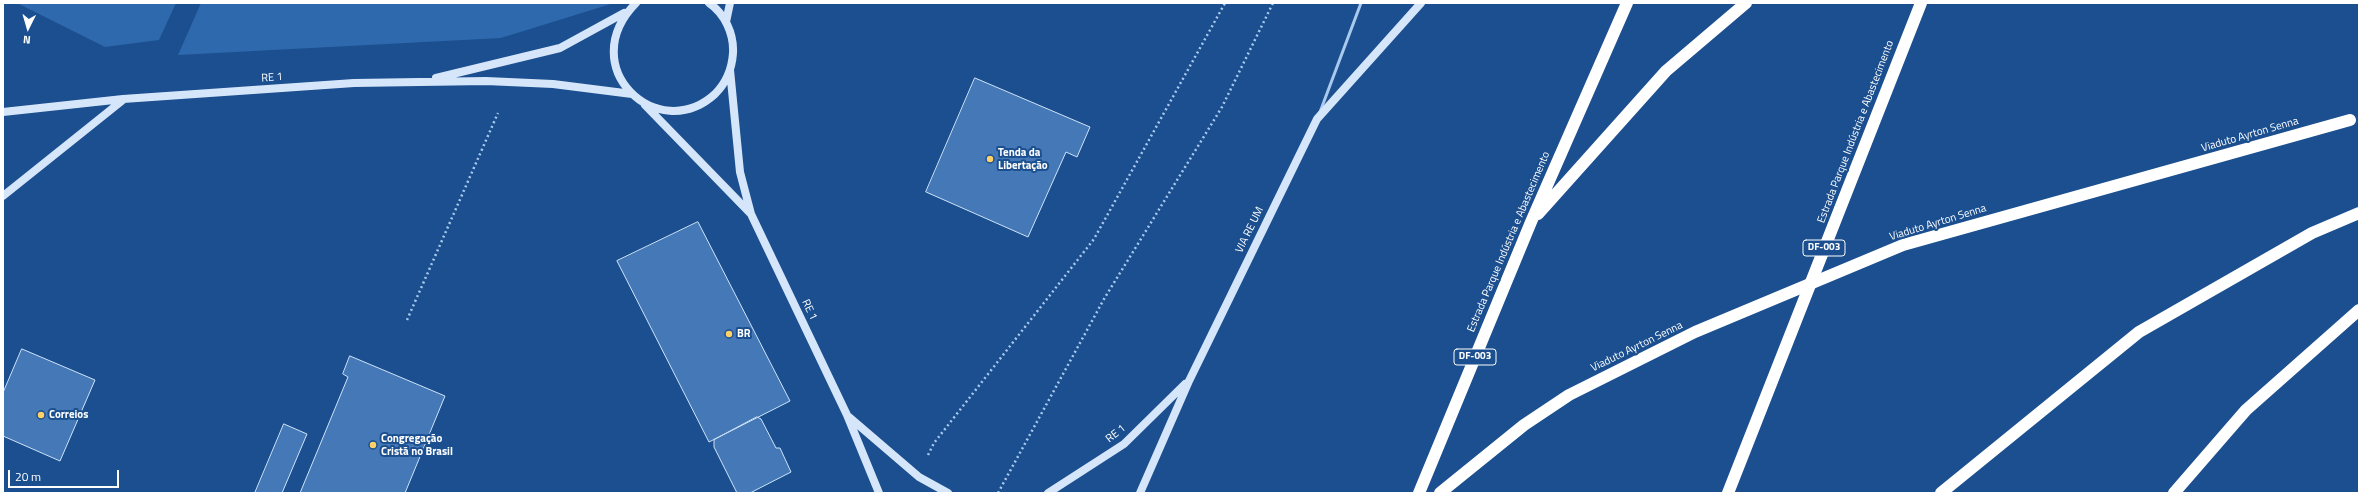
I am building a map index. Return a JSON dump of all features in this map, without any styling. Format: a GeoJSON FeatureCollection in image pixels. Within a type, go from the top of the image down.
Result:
{"type":"FeatureCollection","features":[{"type":"Feature","properties":{"kind":"highway","name":"Estrada Parque Indústria e Abastecimento"},"geometry":{"type":"LineString","coordinates":[[1419,493],[1531,222],[1626,3]]}},
{"type":"Feature","properties":{"kind":"highway"},"geometry":{"type":"LineString","coordinates":[[1531,222],[1666,72],[1746,3]]}},
{"type":"Feature","properties":{"kind":"highway","name":"Estrada Parque Indústria e Abastecimento"},"geometry":{"type":"LineString","coordinates":[[1728,493],[1921,3]]}},
{"type":"Feature","properties":{"kind":"highway","name":"Viaduto Ayrton Senna"},"geometry":{"type":"LineString","coordinates":[[1440,493],[1524,425],[1568,395],[1695,332],[1903,245],[2354,119]]}},
{"type":"Feature","properties":{"kind":"highway"},"geometry":{"type":"LineString","coordinates":[[1941,493],[2139,332],[2312,233],[2359,213]]}},
{"type":"Feature","properties":{"kind":"highway"},"geometry":{"type":"LineString","coordinates":[[2174,493],[2246,410],[2359,310]]}},
{"type":"Feature","properties":{"kind":"street"},"geometry":{"type":"LineString","coordinates":[[636,3],[617,30],[613,53],[618,76],[632,94],[641,101],[663,110],[687,109],[699,105],[718,90],[730,70],[733,51],[730,31],[726,22],[710,3]]}},
{"type":"Feature","properties":{"kind":"street"},"geometry":{"type":"LineString","coordinates":[[726,22],[730,3]]}},
{"type":"Feature","properties":{"kind":"street","name":"VIA RE UM"},"geometry":{"type":"LineString","coordinates":[[1140,493],[1189,381],[1317,119],[1421,3]]}},
{"type":"Feature","properties":{"kind":"street","name":"RE 1"},"geometry":{"type":"LineString","coordinates":[[423,81],[560,48],[629,11]]}},
{"type":"Feature","properties":{"kind":"street","name":"RE 1"},"geometry":{"type":"LineString","coordinates":[[730,70],[740,172],[751,214],[847,415],[880,493]]}},
{"type":"Feature","properties":{"kind":"street","name":"RE 1"},"geometry":{"type":"LineString","coordinates":[[3,112],[123,99],[354,83],[423,81],[553,84],[632,94]]}},
{"type":"Feature","properties":{"kind":"street"},"geometry":{"type":"LineString","coordinates":[[3,196],[123,99]]}},
{"type":"Feature","properties":{"kind":"street","name":"RE 1"},"geometry":{"type":"LineString","coordinates":[[641,101],[751,214]]}},
{"type":"Feature","properties":{"kind":"street","name":"RE 1"},"geometry":{"type":"LineString","coordinates":[[1048,493],[1124,444],[1189,381]]}},
{"type":"Feature","properties":{"kind":"street","name":"RE 1"},"geometry":{"type":"LineString","coordinates":[[847,415],[919,477],[948,493]]}},
{"type":"Feature","properties":{"kind":"lane"},"geometry":{"type":"LineString","coordinates":[[1317,119],[1361,3]]}},
{"type":"Feature","properties":{"kind":"path"},"geometry":{"type":"LineString","coordinates":[[919,477],[934,443],[1094,239],[1225,3]]}},
{"type":"Feature","properties":{"kind":"path"},"geometry":{"type":"LineString","coordinates":[[998,493],[1104,299],[1222,107],[1273,3]]}},
{"type":"Feature","properties":{"kind":"path"},"geometry":{"type":"LineString","coordinates":[[407,320],[498,113]]}},
{"type":"Feature","properties":{"kind":"shaded area"},"geometry":{"type":"Polygon","coordinates":[[[17,3],[176,3],[159,40],[105,47],[17,3]]]}},
{"type":"Feature","properties":{"kind":"shaded area"},"geometry":{"type":"Polygon","coordinates":[[[201,3],[614,3],[501,38],[178,55],[201,3]]]}},
{"type":"Feature","properties":{"kind":"building","name":"Tenda da Libertação"},"geometry":{"type":"Polygon","coordinates":[[[975,78],[1090,127],[1077,157],[1066,152],[1028,237],[926,192],[975,78]]]}},
{"type":"Feature","properties":{"kind":"building"},"geometry":{"type":"Polygon","coordinates":[[[698,222],[790,401],[709,442],[617,261],[698,222]]]}},
{"type":"Feature","properties":{"kind":"building","name":"Correios"},"geometry":{"type":"Polygon","coordinates":[[[22,349],[95,380],[60,461],[3,436],[3,393],[22,349]]]}},
{"type":"Feature","properties":{"kind":"building","name":"Congregação Cristã no Brasil"},"geometry":{"type":"Polygon","coordinates":[[[350,356],[445,396],[405,493],[300,493],[348,377],[343,374],[350,356]]]}},
{"type":"Feature","properties":{"kind":"building"},"geometry":{"type":"Polygon","coordinates":[[[757,417],[761,419],[776,448],[780,448],[791,472],[750,493],[737,493],[714,447],[714,440],[757,417]]]}},
{"type":"Feature","properties":{"kind":"building"},"geometry":{"type":"Polygon","coordinates":[[[284,424],[307,434],[282,493],[255,493],[284,424]]]}},
{"type":"Feature","properties":{"kind":"place","name":"Tenda da Libertação"},"geometry":{"type":"Point","coordinates":[990,159]}},
{"type":"Feature","properties":{"kind":"place","name":"BR"},"geometry":{"type":"Point","coordinates":[729,334]}},
{"type":"Feature","properties":{"kind":"place","name":"Correios"},"geometry":{"type":"Point","coordinates":[41,415]}},
{"type":"Feature","properties":{"kind":"place","name":"Congregação Cristã no Brasil"},"geometry":{"type":"Point","coordinates":[373,445]}}]}
